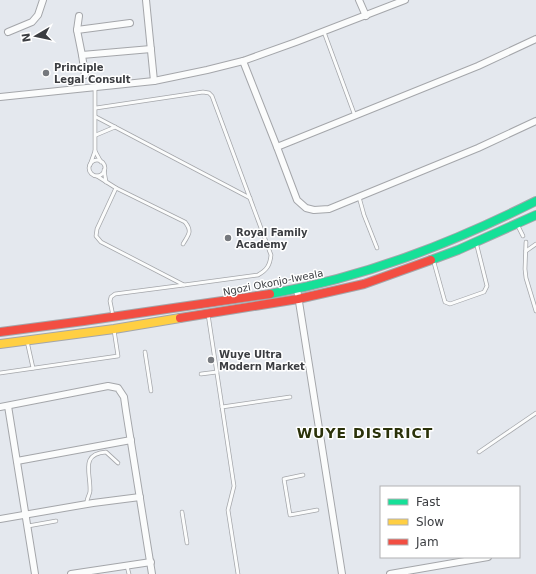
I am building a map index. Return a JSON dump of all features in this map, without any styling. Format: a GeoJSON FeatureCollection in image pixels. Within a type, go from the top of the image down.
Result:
{"type":"FeatureCollection","features":[{"type":"Feature","properties":{"kind":"street"},"geometry":{"type":"LineString","coordinates":[[8,32],[32,22],[38,15],[43,0]]}},
{"type":"Feature","properties":{"kind":"street"},"geometry":{"type":"LineString","coordinates":[[146,0],[154,81]]}},
{"type":"Feature","properties":{"kind":"street"},"geometry":{"type":"LineString","coordinates":[[359,0],[366,16]]}},
{"type":"Feature","properties":{"kind":"street"},"geometry":{"type":"LineString","coordinates":[[0,97],[175,78],[242,61],[324,32],[405,0]]}},
{"type":"Feature","properties":{"kind":"street"},"geometry":{"type":"LineString","coordinates":[[79,16],[78,30],[85,75]]}},
{"type":"Feature","properties":{"kind":"street"},"geometry":{"type":"LineString","coordinates":[[78,30],[130,23]]}},
{"type":"Feature","properties":{"kind":"street"},"geometry":{"type":"LineString","coordinates":[[277,147],[478,66],[536,39]]}},
{"type":"Feature","properties":{"kind":"street"},"geometry":{"type":"LineString","coordinates":[[82,55],[151,49]]}},
{"type":"Feature","properties":{"kind":"street"},"geometry":{"type":"LineString","coordinates":[[242,61],[297,200],[306,208],[314,210],[329,209],[359,197],[478,148],[536,121]]}},
{"type":"Feature","properties":{"kind":"street","name":"Ngozi Okonjo-Iweala"},"geometry":{"type":"LineString","coordinates":[[0,332],[222,302],[328,282],[427,251],[472,233],[536,201]]}},
{"type":"Feature","properties":{"kind":"street","name":"Ngozi Okonjo-Iweala"},"geometry":{"type":"LineString","coordinates":[[0,344],[114,329],[208,314],[298,299],[364,284],[476,242],[536,215]]}},
{"type":"Feature","properties":{"kind":"street"},"geometry":{"type":"LineString","coordinates":[[297,289],[342,574]]}},
{"type":"Feature","properties":{"kind":"street"},"geometry":{"type":"LineString","coordinates":[[0,407],[108,386],[118,388],[124,397],[152,574]]}},
{"type":"Feature","properties":{"kind":"street"},"geometry":{"type":"LineString","coordinates":[[8,406],[27,516],[35,574]]}},
{"type":"Feature","properties":{"kind":"street"},"geometry":{"type":"LineString","coordinates":[[18,461],[131,440]]}},
{"type":"Feature","properties":{"kind":"street"},"geometry":{"type":"LineString","coordinates":[[0,519],[27,516],[140,497]]}},
{"type":"Feature","properties":{"kind":"street"},"geometry":{"type":"LineString","coordinates":[[390,574],[482,558]]}},
{"type":"Feature","properties":{"kind":"street"},"geometry":{"type":"LineString","coordinates":[[71,574],[151,562]]}},
{"type":"Feature","properties":{"kind":"lane"},"geometry":{"type":"LineString","coordinates":[[324,32],[356,116]]}},
{"type":"Feature","properties":{"kind":"lane"},"geometry":{"type":"LineString","coordinates":[[95,87],[96,151],[90,165],[90,172],[116,188],[185,222],[189,227],[190,232],[183,244]]}},
{"type":"Feature","properties":{"kind":"lane"},"geometry":{"type":"LineString","coordinates":[[96,108],[203,92],[209,93],[215,102],[271,255],[271,264],[266,270],[258,275],[191,286],[184,285],[115,294],[111,297],[110,301],[113,317]]}},
{"type":"Feature","properties":{"kind":"lane"},"geometry":{"type":"LineString","coordinates":[[96,117],[250,198]]}},
{"type":"Feature","properties":{"kind":"lane"},"geometry":{"type":"LineString","coordinates":[[96,135],[115,127]]}},
{"type":"Feature","properties":{"kind":"lane"},"geometry":{"type":"LineString","coordinates":[[96,151],[104,169],[106,182]]}},
{"type":"Feature","properties":{"kind":"lane"},"geometry":{"type":"LineString","coordinates":[[90,165],[94,161],[101,162]]}},
{"type":"Feature","properties":{"kind":"lane"},"geometry":{"type":"LineString","coordinates":[[97,176],[102,174],[104,169]]}},
{"type":"Feature","properties":{"kind":"lane"},"geometry":{"type":"LineString","coordinates":[[116,188],[97,229],[96,236],[100,242],[184,285]]}},
{"type":"Feature","properties":{"kind":"lane"},"geometry":{"type":"LineString","coordinates":[[359,197],[364,215],[377,248]]}},
{"type":"Feature","properties":{"kind":"lane"},"geometry":{"type":"LineString","coordinates":[[517,224],[523,236]]}},
{"type":"Feature","properties":{"kind":"lane"},"geometry":{"type":"LineString","coordinates":[[433,259],[445,302],[450,304],[484,292],[487,286],[476,242]]}},
{"type":"Feature","properties":{"kind":"lane"},"geometry":{"type":"LineString","coordinates":[[526,242],[524,269],[536,311]]}},
{"type":"Feature","properties":{"kind":"lane"},"geometry":{"type":"LineString","coordinates":[[526,252],[536,244]]}},
{"type":"Feature","properties":{"kind":"lane"},"geometry":{"type":"LineString","coordinates":[[208,314],[234,486],[228,510],[238,574]]}},
{"type":"Feature","properties":{"kind":"lane"},"geometry":{"type":"LineString","coordinates":[[0,373],[118,356],[114,329]]}},
{"type":"Feature","properties":{"kind":"lane"},"geometry":{"type":"LineString","coordinates":[[27,340],[33,368]]}},
{"type":"Feature","properties":{"kind":"lane"},"geometry":{"type":"LineString","coordinates":[[145,352],[151,391]]}},
{"type":"Feature","properties":{"kind":"lane"},"geometry":{"type":"LineString","coordinates":[[201,374],[217,372]]}},
{"type":"Feature","properties":{"kind":"lane"},"geometry":{"type":"LineString","coordinates":[[222,407],[290,397]]}},
{"type":"Feature","properties":{"kind":"lane"},"geometry":{"type":"LineString","coordinates":[[479,452],[536,414]]}},
{"type":"Feature","properties":{"kind":"lane"},"geometry":{"type":"LineString","coordinates":[[87,505],[87,500],[91,491],[88,466],[90,458],[94,455],[106,452],[118,463]]}},
{"type":"Feature","properties":{"kind":"lane"},"geometry":{"type":"LineString","coordinates":[[303,475],[284,479],[290,515],[317,510]]}},
{"type":"Feature","properties":{"kind":"lane"},"geometry":{"type":"LineString","coordinates":[[182,512],[187,543]]}},
{"type":"Feature","properties":{"kind":"lane"},"geometry":{"type":"LineString","coordinates":[[28,526],[56,521]]}},
{"type":"Feature","properties":{"kind":"lane"},"geometry":{"type":"LineString","coordinates":[[127,566],[128,574]]}},
{"type":"Feature","properties":{"kind":"traffic: fast"},"geometry":{"type":"LineString","coordinates":[[270,294],[340,278],[406,257],[472,231],[536,201]]}},
{"type":"Feature","properties":{"kind":"traffic: fast"},"geometry":{"type":"LineString","coordinates":[[431,260],[458,250],[536,215]]}},
{"type":"Feature","properties":{"kind":"traffic: slow"},"geometry":{"type":"LineString","coordinates":[[0,344],[114,329],[180,318]]}},
{"type":"Feature","properties":{"kind":"traffic: jam"},"geometry":{"type":"LineString","coordinates":[[180,318],[298,299],[364,284],[431,260]]}},
{"type":"Feature","properties":{"kind":"traffic: jam"},"geometry":{"type":"LineString","coordinates":[[0,332],[270,294]]}},
{"type":"Feature","properties":{"kind":"place","name":"Principle Legal Consult"},"geometry":{"type":"Point","coordinates":[46,73]}},
{"type":"Feature","properties":{"kind":"place","name":"Royal Family Academy"},"geometry":{"type":"Point","coordinates":[228,238]}},
{"type":"Feature","properties":{"kind":"place","name":"Wuye Ultra Modern Market"},"geometry":{"type":"Point","coordinates":[211,360]}},
{"type":"Feature","properties":{"kind":"district","name":"WUYE DISTRICT"},"geometry":{"type":"Point","coordinates":[365,433]}}]}
